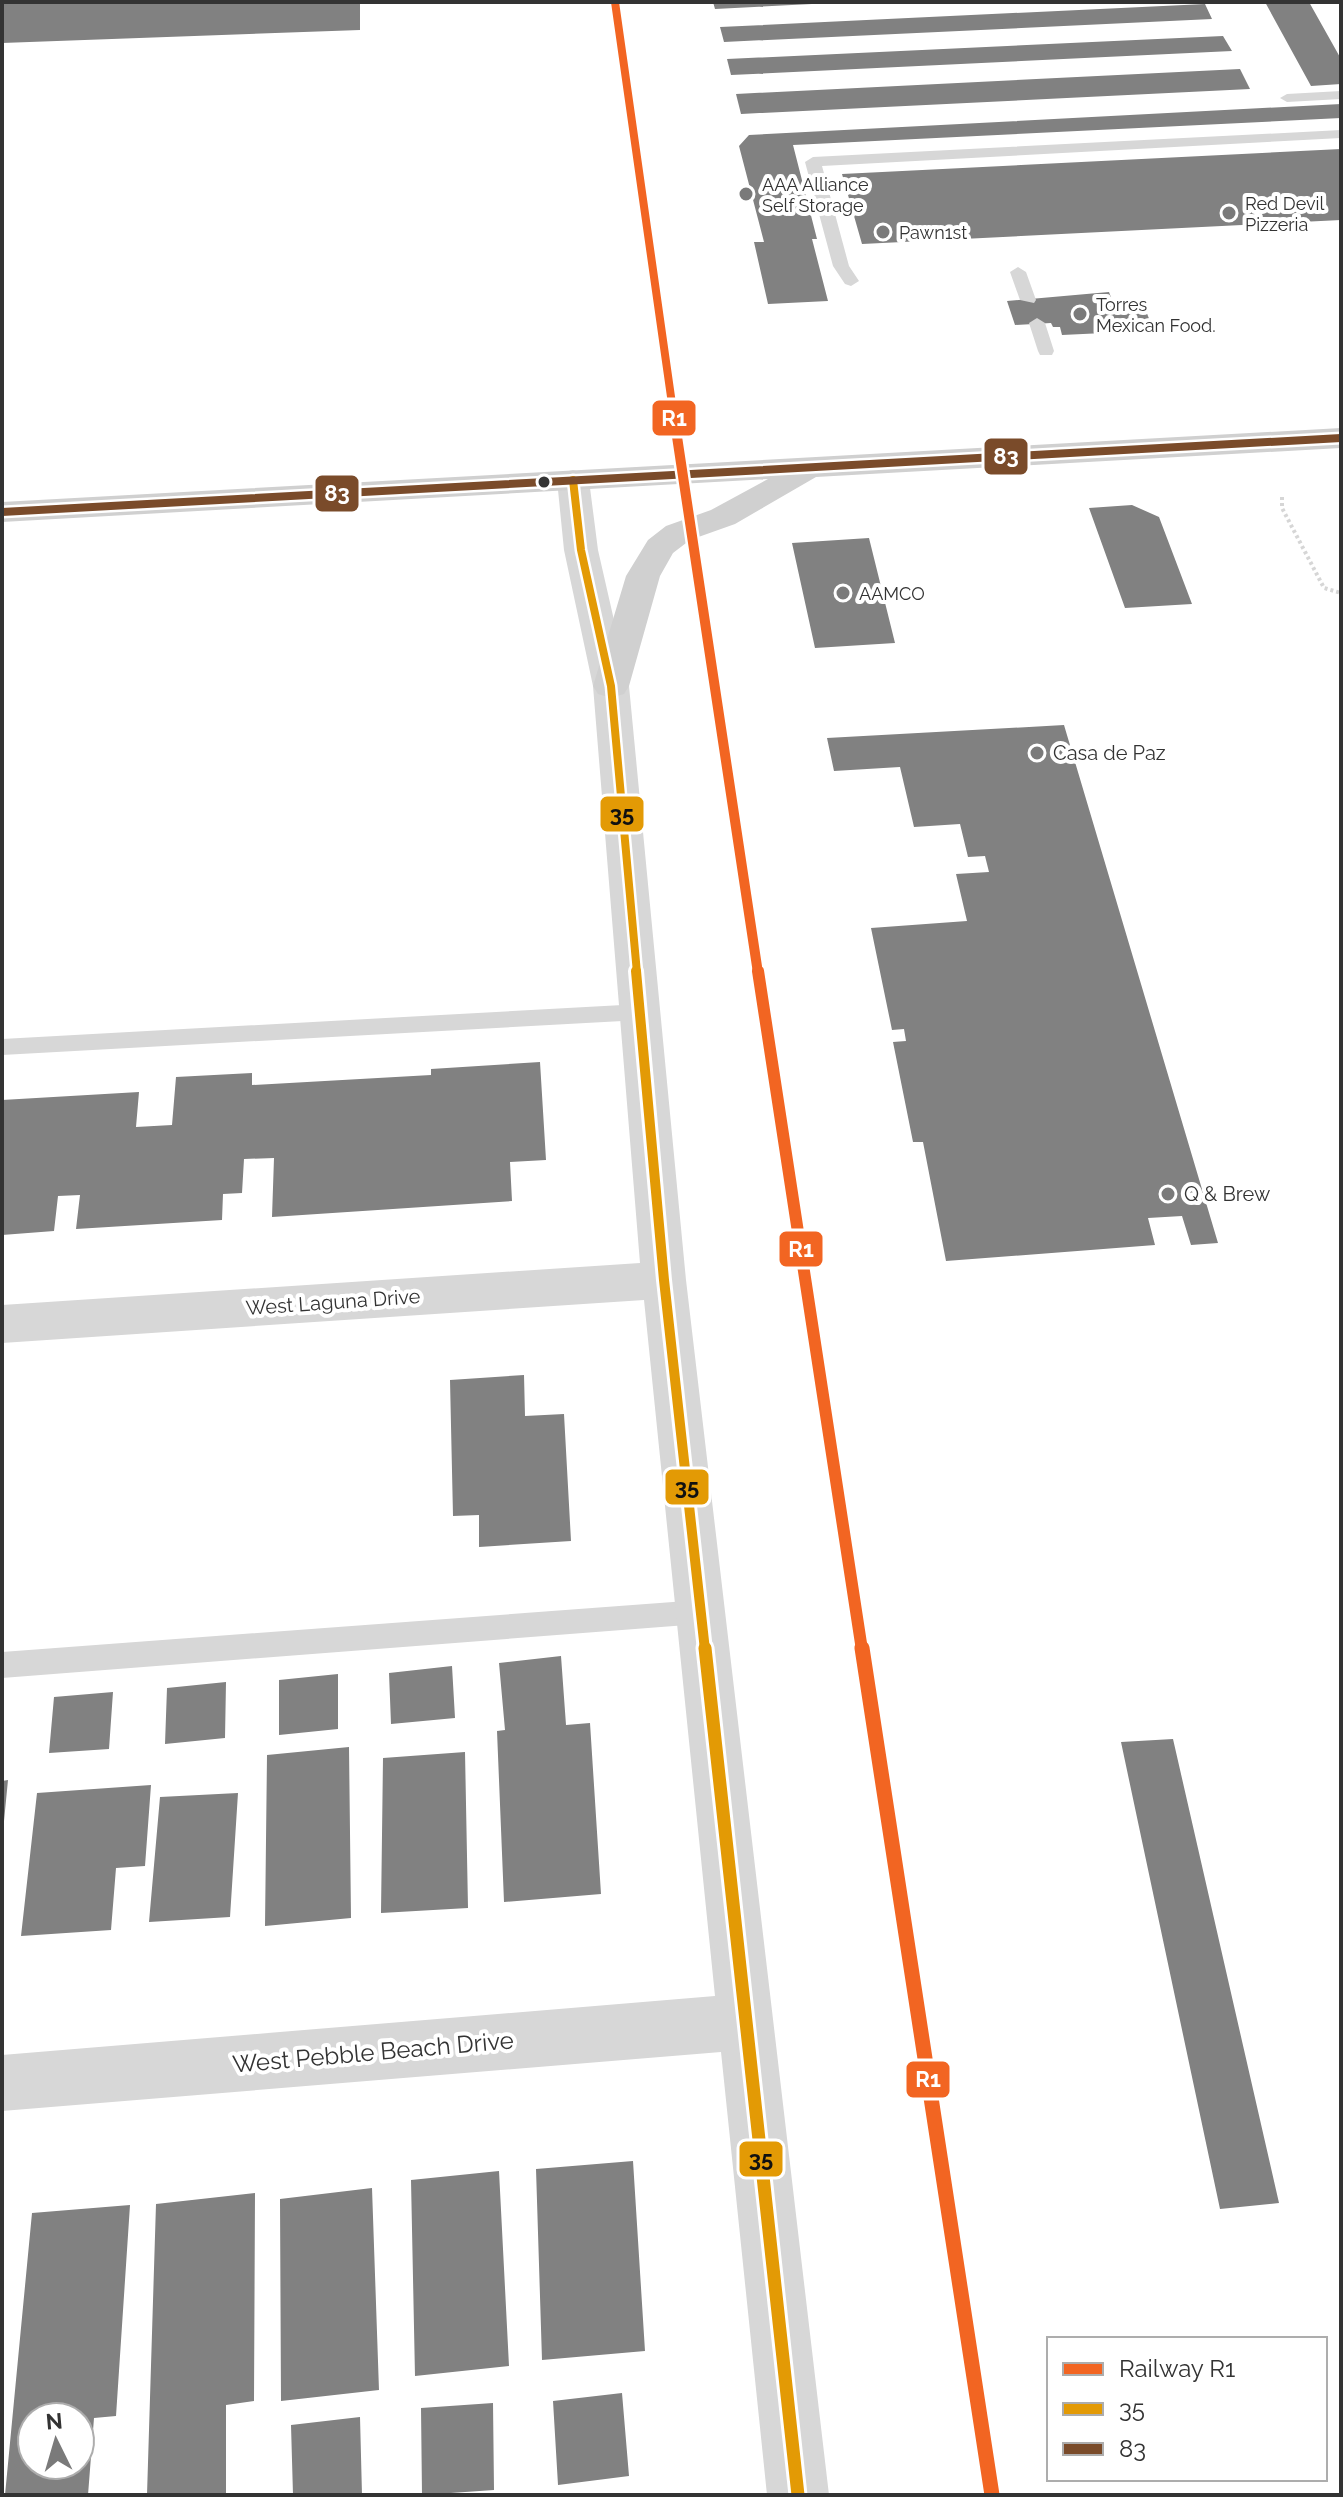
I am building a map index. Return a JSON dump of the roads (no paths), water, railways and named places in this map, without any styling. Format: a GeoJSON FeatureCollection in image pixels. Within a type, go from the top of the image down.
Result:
{"type":"FeatureCollection","features":[{"type":"Feature","properties":{"kind":"main road"},"geometry":{"type":"LineString","coordinates":[[2,512],[1341,438]]}},
{"type":"Feature","properties":{"kind":"main road"},"geometry":{"type":"LineString","coordinates":[[611,686],[643,576],[660,547],[678,533],[723,517],[815,467]]}},
{"type":"Feature","properties":{"kind":"street"},"geometry":{"type":"LineString","coordinates":[[573,480],[581,550],[611,686],[664,1280],[743,2022],[798,2495]]}},
{"type":"Feature","properties":{"kind":"street","name":"West Laguna Drive"},"geometry":{"type":"LineString","coordinates":[[2,1324],[664,1280]]}},
{"type":"Feature","properties":{"kind":"street","name":"West Pebble Beach Drive"},"geometry":{"type":"LineString","coordinates":[[2,2083],[743,2022]]}},
{"type":"Feature","properties":{"kind":"lane"},"geometry":{"type":"LineString","coordinates":[[1287,98],[1341,95]]}},
{"type":"Feature","properties":{"kind":"lane"},"geometry":{"type":"LineString","coordinates":[[851,281],[841,266],[813,162],[1341,134]]}},
{"type":"Feature","properties":{"kind":"lane"},"geometry":{"type":"LineString","coordinates":[[1018,272],[1028,300]]}},
{"type":"Feature","properties":{"kind":"lane"},"geometry":{"type":"LineString","coordinates":[[1037,323],[1046,351]]}},
{"type":"Feature","properties":{"kind":"lane"},"geometry":{"type":"LineString","coordinates":[[2,1047],[641,1012]]}},
{"type":"Feature","properties":{"kind":"lane"},"geometry":{"type":"LineString","coordinates":[[2,1665],[700,1612]]}},
{"type":"Feature","properties":{"kind":"rail line","name":"R1"},"geometry":{"type":"LineString","coordinates":[[615,2],[682,475],[992,2495]]}},
{"type":"Feature","properties":{"kind":"place","name":"AAA Alliance Self Storage"},"geometry":{"type":"Point","coordinates":[746,194]}},
{"type":"Feature","properties":{"kind":"place","name":"Red Devil Pizzeria"},"geometry":{"type":"Point","coordinates":[1229,213]}},
{"type":"Feature","properties":{"kind":"place","name":"Pawn1st"},"geometry":{"type":"Point","coordinates":[883,232]}},
{"type":"Feature","properties":{"kind":"place","name":"Torres Mexican Food."},"geometry":{"type":"Point","coordinates":[1080,314]}},
{"type":"Feature","properties":{"kind":"place","name":"AAMCO"},"geometry":{"type":"Point","coordinates":[843,593]}},
{"type":"Feature","properties":{"kind":"place","name":"Casa de Paz"},"geometry":{"type":"Point","coordinates":[1037,753]}},
{"type":"Feature","properties":{"kind":"place","name":"Q & Brew"},"geometry":{"type":"Point","coordinates":[1168,1194]}}]}
